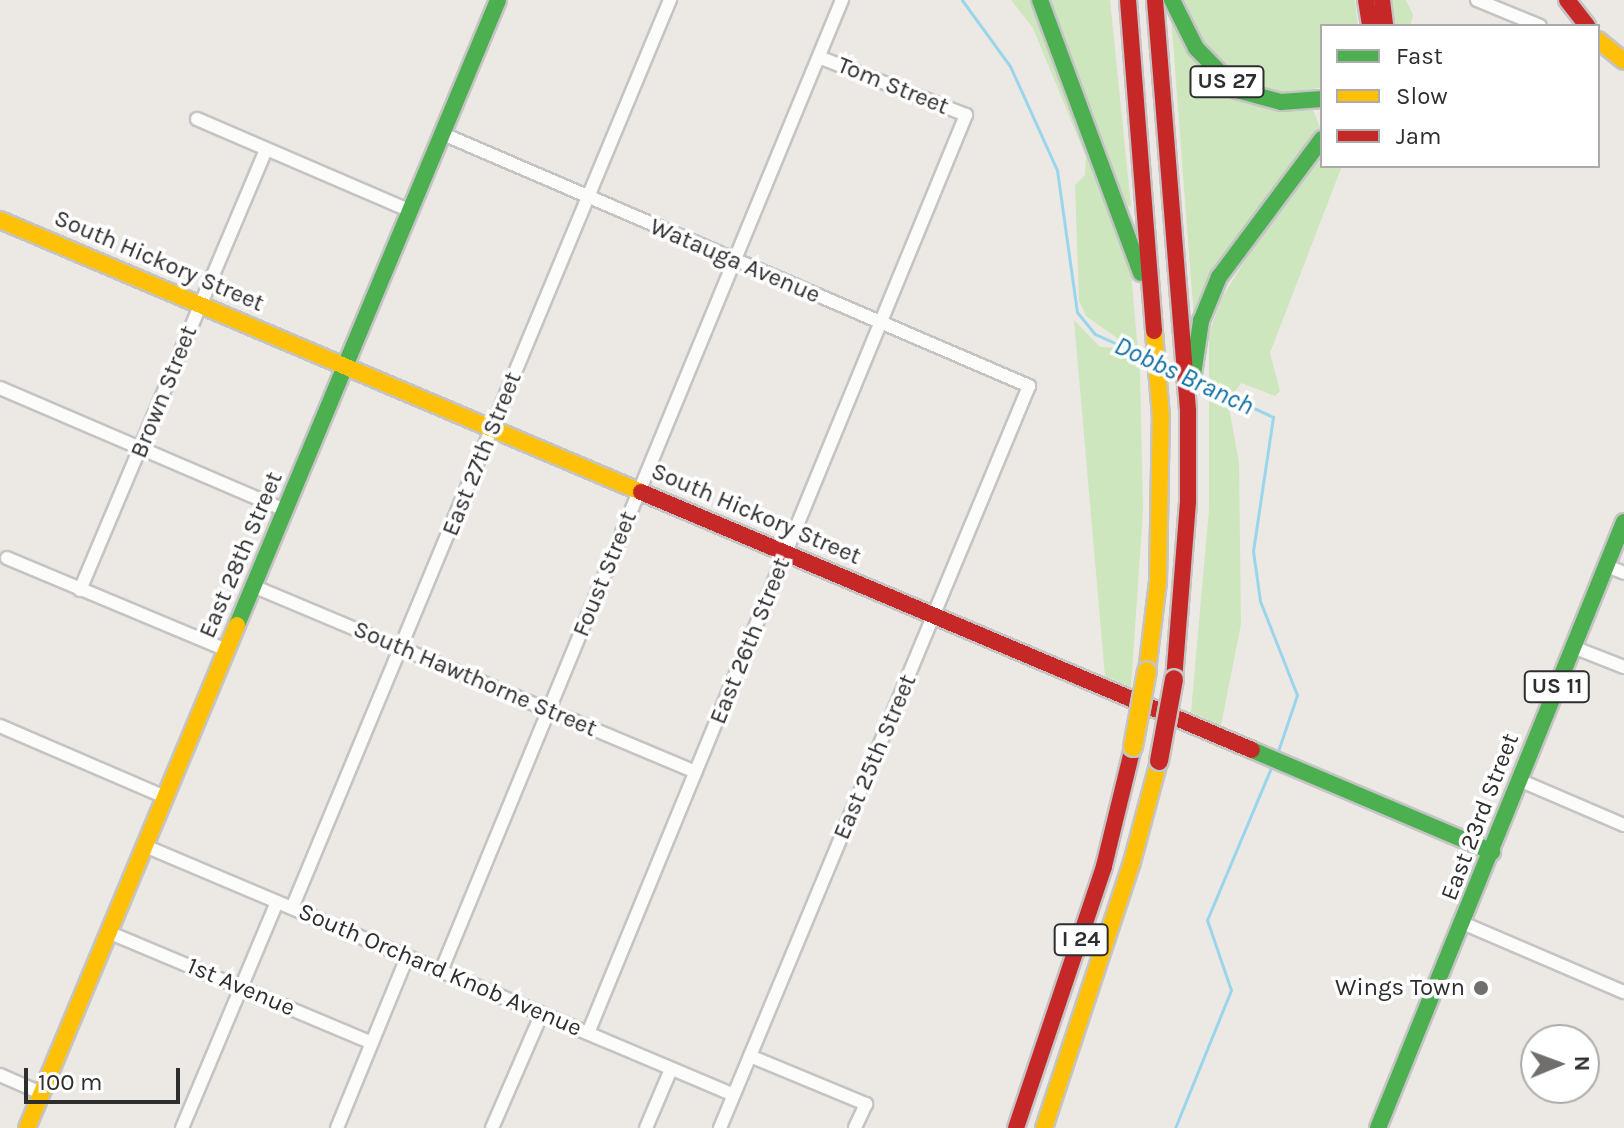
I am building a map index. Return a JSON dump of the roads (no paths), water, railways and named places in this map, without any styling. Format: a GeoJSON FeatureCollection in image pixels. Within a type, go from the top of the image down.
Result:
{"type":"FeatureCollection","features":[{"type":"Feature","properties":{"kind":"main road","name":"East 28th Street"},"geometry":{"type":"LineString","coordinates":[[27,1128],[498,0]]}},
{"type":"Feature","properties":{"kind":"main road"},"geometry":{"type":"LineString","coordinates":[[1040,0],[1154,311]]}},
{"type":"Feature","properties":{"kind":"main road","name":"I 24"},"geometry":{"type":"LineString","coordinates":[[1016,1128],[1104,866],[1133,747],[1147,671],[1162,505],[1154,311],[1128,0]]}},
{"type":"Feature","properties":{"kind":"main road","name":"I 24"},"geometry":{"type":"LineString","coordinates":[[1044,1128],[1105,948],[1159,761],[1174,679],[1187,516],[1188,411],[1155,0]]}},
{"type":"Feature","properties":{"kind":"main road","name":"US 27"},"geometry":{"type":"LineString","coordinates":[[1172,0],[1196,48],[1237,90],[1281,102],[1320,99]]}},
{"type":"Feature","properties":{"kind":"main road"},"geometry":{"type":"LineString","coordinates":[[1366,0],[1370,24]]}},
{"type":"Feature","properties":{"kind":"main road"},"geometry":{"type":"LineString","coordinates":[[1382,0],[1385,24]]}},
{"type":"Feature","properties":{"kind":"main road"},"geometry":{"type":"LineString","coordinates":[[1567,0],[1585,24]]}},
{"type":"Feature","properties":{"kind":"main road"},"geometry":{"type":"LineString","coordinates":[[1600,42],[1620,59]]}},
{"type":"Feature","properties":{"kind":"main road"},"geometry":{"type":"LineString","coordinates":[[1188,411],[1208,298],[1320,142]]}},
{"type":"Feature","properties":{"kind":"main road","name":"South Hickory Street"},"geometry":{"type":"LineString","coordinates":[[0,220],[493,426],[1492,852]]}},
{"type":"Feature","properties":{"kind":"main road","name":"East 23rd Street"},"geometry":{"type":"LineString","coordinates":[[1378,1128],[1465,924],[1573,647],[1615,570],[1624,522]]}},
{"type":"Feature","properties":{"kind":"street","name":"East 27th Street"},"geometry":{"type":"LineString","coordinates":[[292,908],[403,649],[670,0]]}},
{"type":"Feature","properties":{"kind":"street","name":"Foust Street"},"geometry":{"type":"LineString","coordinates":[[441,971],[737,262],[842,0]]}},
{"type":"Feature","properties":{"kind":"street"},"geometry":{"type":"LineString","coordinates":[[1477,0],[1535,24]]}},
{"type":"Feature","properties":{"kind":"street"},"geometry":{"type":"LineString","coordinates":[[1600,51],[1620,59]]}},
{"type":"Feature","properties":{"kind":"street","name":"Tom Street"},"geometry":{"type":"LineString","coordinates":[[819,57],[966,115]]}},
{"type":"Feature","properties":{"kind":"street","name":"East 26th Street"},"geometry":{"type":"LineString","coordinates":[[588,1033],[966,115]]}},
{"type":"Feature","properties":{"kind":"street"},"geometry":{"type":"LineString","coordinates":[[197,119],[411,211]]}},
{"type":"Feature","properties":{"kind":"street","name":"Watauga Avenue"},"geometry":{"type":"LineString","coordinates":[[443,134],[1029,386]]}},
{"type":"Feature","properties":{"kind":"street","name":"Brown Street"},"geometry":{"type":"LineString","coordinates":[[80,590],[266,150]]}},
{"type":"Feature","properties":{"kind":"street","name":"East 25th Street"},"geometry":{"type":"LineString","coordinates":[[720,1128],[1029,386]]}},
{"type":"Feature","properties":{"kind":"street"},"geometry":{"type":"LineString","coordinates":[[0,388],[285,510]]}},
{"type":"Feature","properties":{"kind":"street"},"geometry":{"type":"LineString","coordinates":[[7,558],[227,650]]}},
{"type":"Feature","properties":{"kind":"street","name":"South Hawthorne Street"},"geometry":{"type":"LineString","coordinates":[[253,586],[696,772]]}},
{"type":"Feature","properties":{"kind":"street"},"geometry":{"type":"LineString","coordinates":[[1573,647],[1624,667]]}},
{"type":"Feature","properties":{"kind":"street"},"geometry":{"type":"LineString","coordinates":[[0,726],[165,797]]}},
{"type":"Feature","properties":{"kind":"street"},"geometry":{"type":"LineString","coordinates":[[1519,780],[1624,825]]}},
{"type":"Feature","properties":{"kind":"street","name":"South Orchard Knob Avenue"},"geometry":{"type":"LineString","coordinates":[[145,846],[734,1095]]}},
{"type":"Feature","properties":{"kind":"street"},"geometry":{"type":"LineString","coordinates":[[182,1128],[277,902]]}},
{"type":"Feature","properties":{"kind":"street"},"geometry":{"type":"LineString","coordinates":[[1465,924],[1624,992]]}},
{"type":"Feature","properties":{"kind":"street","name":"1st Avenue"},"geometry":{"type":"LineString","coordinates":[[108,932],[372,1043]]}},
{"type":"Feature","properties":{"kind":"street"},"geometry":{"type":"LineString","coordinates":[[337,1128],[407,957]]}},
{"type":"Feature","properties":{"kind":"street"},"geometry":{"type":"LineString","coordinates":[[492,1128],[542,1013]]}},
{"type":"Feature","properties":{"kind":"street"},"geometry":{"type":"LineString","coordinates":[[750,1056],[866,1104],[855,1128]]}},
{"type":"Feature","properties":{"kind":"street"},"geometry":{"type":"LineString","coordinates":[[646,1128],[671,1069]]}},
{"type":"Feature","properties":{"kind":"street"},"geometry":{"type":"LineString","coordinates":[[0,1075],[41,1093]]}},
{"type":"Feature","properties":{"kind":"waterway","name":"Dobbs Branch"},"geometry":{"type":"LineString","coordinates":[[962,0],[1010,66],[1057,170],[1077,312],[1095,334],[1148,358]]}},
{"type":"Feature","properties":{"kind":"waterway","name":"Dobbs Branch"},"geometry":{"type":"LineString","coordinates":[[1198,382],[1273,417],[1253,551],[1260,601],[1297,695],[1277,754]]}},
{"type":"Feature","properties":{"kind":"waterway","name":"Dobbs Branch"},"geometry":{"type":"LineString","coordinates":[[1175,1128],[1231,990],[1207,920],[1272,765]]}},
{"type":"Feature","properties":{"kind":"place","name":"Wings Town"},"geometry":{"type":"Point","coordinates":[1481,988]}}]}
